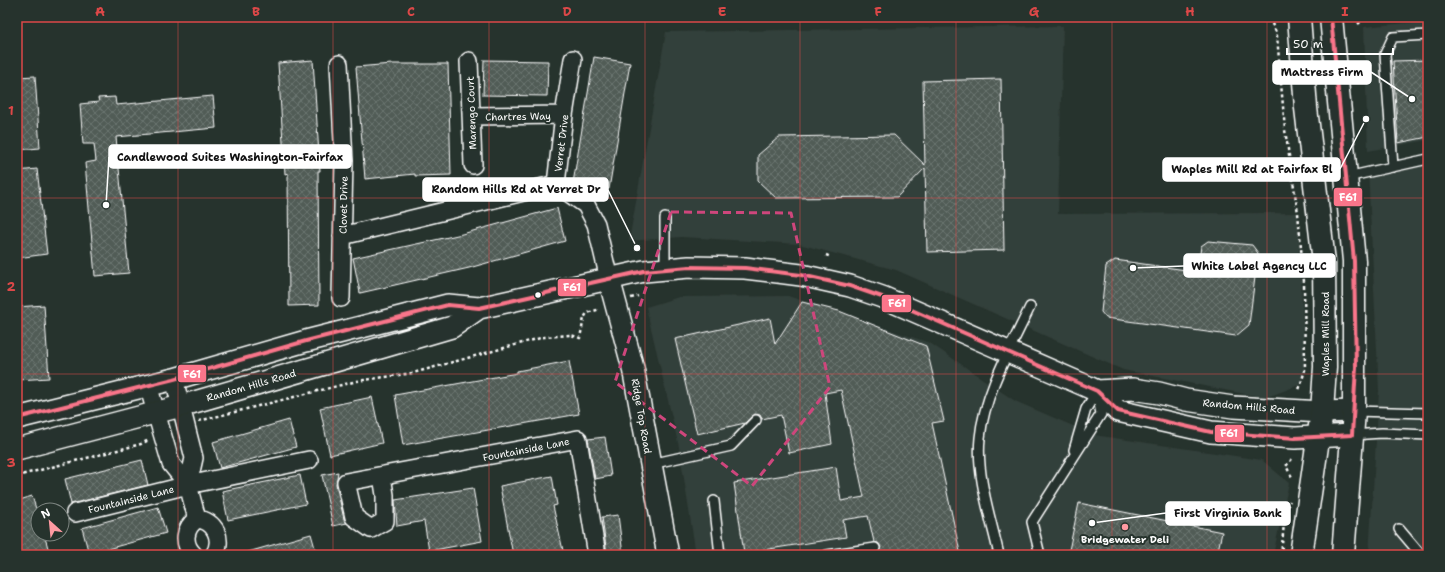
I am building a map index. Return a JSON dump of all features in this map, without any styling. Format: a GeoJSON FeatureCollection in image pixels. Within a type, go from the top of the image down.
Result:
{"type":"FeatureCollection","features":[{"type":"Feature","properties":{"kind":"main road","name":"Waples Mill Road"},"geometry":{"type":"LineString","coordinates":[[1299,17],[1306,108],[1324,262],[1325,367],[1322,412],[1301,555]]}},
{"type":"Feature","properties":{"kind":"main road"},"geometry":{"type":"LineString","coordinates":[[1331,17],[1354,261],[1354,411],[1343,555]]}},
{"type":"Feature","properties":{"kind":"street","name":"Verret Drive"},"geometry":{"type":"LineString","coordinates":[[574,59],[564,115],[556,184],[586,205],[596,224],[609,279]]}},
{"type":"Feature","properties":{"kind":"street","name":"Marengo Court"},"geometry":{"type":"LineString","coordinates":[[469,61],[473,165]]}},
{"type":"Feature","properties":{"kind":"street","name":"Clovet Drive"},"geometry":{"type":"LineString","coordinates":[[339,64],[344,161],[341,298]]}},
{"type":"Feature","properties":{"kind":"street","name":"Chartres Way"},"geometry":{"type":"LineString","coordinates":[[471,116],[564,115]]}},
{"type":"Feature","properties":{"kind":"street"},"geometry":{"type":"LineString","coordinates":[[342,236],[556,184]]}},
{"type":"Feature","properties":{"kind":"street","name":"Random Hills Road"},"geometry":{"type":"LineString","coordinates":[[17,418],[174,379],[306,341],[448,305],[480,308],[644,271],[689,267],[746,268],[801,275],[850,286],[917,311],[1097,391],[1118,411],[1211,432],[1296,438],[1318,436],[1352,436]]}},
{"type":"Feature","properties":{"kind":"street","name":"Ridge Top Road"},"geometry":{"type":"LineString","coordinates":[[609,279],[633,368],[668,555]]}},
{"type":"Feature","properties":{"kind":"street","name":"Random Hills Road"},"geometry":{"type":"LineString","coordinates":[[17,449],[156,412],[183,415],[452,327],[480,308]]}},
{"type":"Feature","properties":{"kind":"street","name":"Fountainside Lane"},"geometry":{"type":"LineString","coordinates":[[174,379],[194,458],[188,484],[197,519]]}},
{"type":"Feature","properties":{"kind":"street","name":"Fountainside Lane"},"geometry":{"type":"LineString","coordinates":[[148,385],[170,464],[188,484]]}},
{"type":"Feature","properties":{"kind":"street","name":"Random Hills Road"},"geometry":{"type":"LineString","coordinates":[[1097,391],[1133,389],[1159,393],[1186,400],[1233,407],[1322,412],[1354,411]]}},
{"type":"Feature","properties":{"kind":"street","name":"Fountainside Lane"},"geometry":{"type":"LineString","coordinates":[[382,476],[578,439],[597,555]]}},
{"type":"Feature","properties":{"kind":"street","name":"Fountainside Lane"},"geometry":{"type":"LineString","coordinates":[[75,513],[188,484],[309,460]]}},
{"type":"Feature","properties":{"kind":"street"},"geometry":{"type":"LineString","coordinates":[[194,555],[187,546],[186,538],[190,525],[197,519],[207,521],[216,531],[218,546],[214,555]]}},
{"type":"Feature","properties":{"kind":"lane"},"geometry":{"type":"LineString","coordinates":[[1393,167],[1385,54],[1393,37],[1428,35]]}},
{"type":"Feature","properties":{"kind":"lane"},"geometry":{"type":"LineString","coordinates":[[1347,178],[1428,159]]}},
{"type":"Feature","properties":{"kind":"lane"},"geometry":{"type":"LineString","coordinates":[[665,218],[665,269]]}},
{"type":"Feature","properties":{"kind":"lane"},"geometry":{"type":"LineString","coordinates":[[999,555],[981,471],[980,438],[988,402],[1009,351],[1030,307]]}},
{"type":"Feature","properties":{"kind":"lane"},"geometry":{"type":"LineString","coordinates":[[1071,461],[1086,409],[1097,391]]}},
{"type":"Feature","properties":{"kind":"lane"},"geometry":{"type":"LineString","coordinates":[[1040,555],[1032,522],[1101,414],[1097,391]]}},
{"type":"Feature","properties":{"kind":"lane"},"geometry":{"type":"LineString","coordinates":[[1354,411],[1428,414]]}},
{"type":"Feature","properties":{"kind":"lane"},"geometry":{"type":"LineString","coordinates":[[651,464],[731,446],[756,420]]}},
{"type":"Feature","properties":{"kind":"lane"},"geometry":{"type":"LineString","coordinates":[[1352,436],[1382,433],[1428,435]]}},
{"type":"Feature","properties":{"kind":"lane"},"geometry":{"type":"LineString","coordinates":[[714,501],[720,555]]}},
{"type":"Feature","properties":{"kind":"lane"},"geometry":{"type":"LineString","coordinates":[[1399,529],[1421,555]]}},
{"type":"Feature","properties":{"kind":"lane"},"geometry":{"type":"LineString","coordinates":[[827,555],[875,548]]}},
{"type":"Feature","properties":{"kind":"path"},"geometry":{"type":"LineString","coordinates":[[1262,17],[1266,18],[1273,25],[1277,36],[1285,123],[1303,264],[1304,370],[1299,390]]}},
{"type":"Feature","properties":{"kind":"path"},"geometry":{"type":"LineString","coordinates":[[1358,24],[1366,17]]}},
{"type":"Feature","properties":{"kind":"path"},"geometry":{"type":"LineString","coordinates":[[826,256],[831,257]]}},
{"type":"Feature","properties":{"kind":"path"},"geometry":{"type":"LineString","coordinates":[[183,415],[357,381],[413,373],[544,336],[571,335],[580,338],[584,318],[587,313],[638,296]]}},
{"type":"Feature","properties":{"kind":"path"},"geometry":{"type":"LineString","coordinates":[[17,476],[141,444],[162,433]]}},
{"type":"Feature","properties":{"kind":"path"},"geometry":{"type":"LineString","coordinates":[[1292,459],[1286,466],[1291,473],[1295,484]]}},
{"type":"Feature","properties":{"kind":"path"},"geometry":{"type":"LineString","coordinates":[[1281,555],[1285,513],[1292,496]]}},
{"type":"Feature","properties":{"kind":"highlighted area"},"geometry":{"type":"Polygon","coordinates":[[[671,212],[791,213],[830,387],[752,486],[615,382],[671,212]]]}},
{"type":"Feature","properties":{"kind":"shaded area"},"geometry":{"type":"Polygon","coordinates":[[[1428,21],[1428,140],[1368,151],[1364,27],[1428,21]]]}},
{"type":"Feature","properties":{"kind":"shaded area"},"geometry":{"type":"Polygon","coordinates":[[[1063,26],[1058,214],[1298,213],[1305,370],[1299,385],[1265,398],[1123,370],[896,270],[799,244],[682,237],[629,241],[666,32],[1063,26]]]}},
{"type":"Feature","properties":{"kind":"shaded area"},"geometry":{"type":"Polygon","coordinates":[[[1428,157],[1428,555],[1369,555],[1379,391],[1368,169],[1428,157]]]}},
{"type":"Feature","properties":{"kind":"shaded area"},"geometry":{"type":"Polygon","coordinates":[[[788,296],[930,343],[1015,401],[1094,435],[1262,460],[1289,483],[1273,555],[696,555],[679,447],[646,307],[679,297],[788,296]]]}},
{"type":"Feature","properties":{"kind":"building"},"geometry":{"type":"Polygon","coordinates":[[[594,57],[630,63],[609,189],[573,183],[594,57]]]}},
{"type":"Feature","properties":{"kind":"building"},"geometry":{"type":"Polygon","coordinates":[[[313,60],[320,171],[318,171],[319,305],[289,306],[288,173],[285,174],[278,63],[313,60]]]}},
{"type":"Feature","properties":{"kind":"building"},"geometry":{"type":"Polygon","coordinates":[[[484,60],[548,61],[547,96],[483,95],[484,60]]]}},
{"type":"Feature","properties":{"kind":"building"},"geometry":{"type":"Polygon","coordinates":[[[1428,60],[1428,137],[1398,143],[1393,61],[1428,60]]]}},
{"type":"Feature","properties":{"kind":"building"},"geometry":{"type":"Polygon","coordinates":[[[392,64],[448,64],[451,175],[415,176],[415,174],[365,179],[356,67],[392,64]]]}},
{"type":"Feature","properties":{"kind":"building"},"geometry":{"type":"Polygon","coordinates":[[[35,76],[40,148],[17,150],[17,77],[35,76]]]}},
{"type":"Feature","properties":{"kind":"building"},"geometry":{"type":"Polygon","coordinates":[[[1001,79],[1004,250],[927,252],[925,168],[897,197],[776,198],[758,181],[758,155],[779,137],[894,135],[925,165],[923,81],[1001,79]]]}},
{"type":"Feature","properties":{"kind":"building"},"geometry":{"type":"Polygon","coordinates":[[[213,96],[216,128],[116,137],[129,273],[95,276],[85,163],[96,161],[94,144],[83,144],[80,104],[99,102],[98,98],[115,97],[116,105],[213,96]]]}},
{"type":"Feature","properties":{"kind":"building"},"geometry":{"type":"Polygon","coordinates":[[[37,169],[47,254],[17,258],[17,171],[37,169]]]}},
{"type":"Feature","properties":{"kind":"building"},"geometry":{"type":"Polygon","coordinates":[[[557,208],[565,241],[469,268],[360,293],[353,258],[462,234],[557,208]]]}},
{"type":"Feature","properties":{"kind":"building"},"geometry":{"type":"Polygon","coordinates":[[[1208,241],[1252,245],[1258,253],[1249,325],[1236,336],[1106,318],[1101,312],[1106,266],[1115,260],[1186,270],[1199,261],[1201,246],[1208,241]]]}},
{"type":"Feature","properties":{"kind":"building"},"geometry":{"type":"Polygon","coordinates":[[[802,302],[839,311],[926,346],[944,421],[932,423],[960,552],[948,555],[877,555],[881,547],[878,543],[874,542],[868,516],[843,520],[846,537],[744,553],[734,483],[836,467],[841,501],[864,497],[841,390],[825,393],[832,444],[789,453],[781,415],[762,419],[760,415],[755,414],[745,423],[697,434],[675,339],[770,318],[775,344],[802,302]]]}},
{"type":"Feature","properties":{"kind":"building"},"geometry":{"type":"Polygon","coordinates":[[[44,305],[49,378],[18,380],[17,307],[44,305]]]}},
{"type":"Feature","properties":{"kind":"building"},"geometry":{"type":"Polygon","coordinates":[[[569,361],[579,414],[403,445],[395,395],[517,373],[517,371],[569,361]]]}},
{"type":"Feature","properties":{"kind":"building"},"geometry":{"type":"Polygon","coordinates":[[[372,397],[382,443],[330,455],[320,408],[372,397]]]}},
{"type":"Feature","properties":{"kind":"building"},"geometry":{"type":"Polygon","coordinates":[[[289,420],[296,447],[220,468],[213,442],[289,420]]]}},
{"type":"Feature","properties":{"kind":"building"},"geometry":{"type":"Polygon","coordinates":[[[605,437],[611,476],[595,479],[588,439],[605,437]]]}},
{"type":"Feature","properties":{"kind":"building"},"geometry":{"type":"Polygon","coordinates":[[[142,460],[148,485],[71,504],[65,479],[142,460]]]}},
{"type":"Feature","properties":{"kind":"building"},"geometry":{"type":"Polygon","coordinates":[[[338,472],[336,484],[344,519],[347,523],[333,526],[322,475],[338,472]]]}},
{"type":"Feature","properties":{"kind":"building"},"geometry":{"type":"Polygon","coordinates":[[[300,475],[306,504],[228,520],[222,491],[300,475]]]}},
{"type":"Feature","properties":{"kind":"building"},"geometry":{"type":"Polygon","coordinates":[[[552,476],[557,505],[553,506],[564,555],[513,555],[500,486],[552,476]]]}},
{"type":"Feature","properties":{"kind":"building"},"geometry":{"type":"Polygon","coordinates":[[[473,488],[482,541],[429,551],[424,521],[397,526],[395,500],[473,488]]]}},
{"type":"Feature","properties":{"kind":"building"},"geometry":{"type":"Polygon","coordinates":[[[32,496],[34,502],[30,502],[30,542],[46,542],[50,555],[17,555],[17,501],[32,496]]]}},
{"type":"Feature","properties":{"kind":"building"},"geometry":{"type":"Polygon","coordinates":[[[1079,503],[1222,532],[1217,555],[1068,555],[1079,503]]]}},
{"type":"Feature","properties":{"kind":"building"},"geometry":{"type":"Polygon","coordinates":[[[158,507],[166,533],[89,554],[82,528],[158,507]]]}},
{"type":"Feature","properties":{"kind":"building"},"geometry":{"type":"Polygon","coordinates":[[[618,515],[623,555],[607,555],[602,517],[618,515]]]}},
{"type":"Feature","properties":{"kind":"building"},"geometry":{"type":"Polygon","coordinates":[[[311,534],[317,555],[249,555],[248,552],[311,534]]]}},
{"type":"Feature","properties":{"kind":"transit line","name":"F61"},"geometry":{"type":"LineString","coordinates":[[17,418],[174,379],[306,341],[448,305],[479,308],[644,271],[689,267],[745,268],[801,275],[850,286],[882,297],[1097,391],[1118,411],[1211,432],[1295,438],[1352,435],[1356,367],[1354,261],[1331,17]]}},
{"type":"Feature","properties":{"kind":"place","name":"Mattress Firm"},"geometry":{"type":"Point","coordinates":[1412,99]}},
{"type":"Feature","properties":{"kind":"place","name":"Waples Mill Rd at Fairfax Bl"},"geometry":{"type":"Point","coordinates":[1366,119]}},
{"type":"Feature","properties":{"kind":"place","name":"Candlewood Suites Washington-Fairfax"},"geometry":{"type":"Point","coordinates":[106,205]}},
{"type":"Feature","properties":{"kind":"place","name":"Random Hills Rd at Verret Dr"},"geometry":{"type":"Point","coordinates":[637,248]}},
{"type":"Feature","properties":{"kind":"place","name":"White Label Agency LLC"},"geometry":{"type":"Point","coordinates":[1133,268]}},
{"type":"Feature","properties":{"kind":"place","name":"First Virginia Bank"},"geometry":{"type":"Point","coordinates":[1092,523]}},
{"type":"Feature","properties":{"kind":"place","name":"Bridgewater Deli"},"geometry":{"type":"Point","coordinates":[1125,527]}}]}
